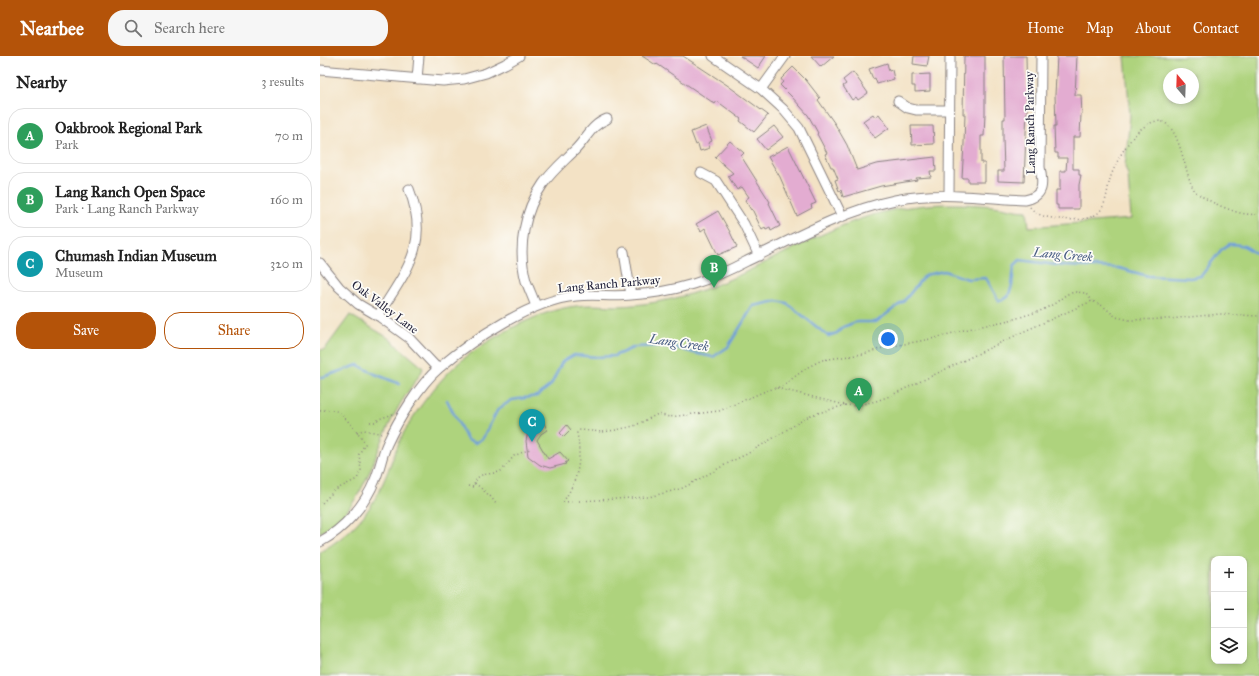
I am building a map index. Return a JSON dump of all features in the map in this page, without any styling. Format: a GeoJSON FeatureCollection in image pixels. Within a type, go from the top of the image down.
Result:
{"type":"FeatureCollection","features":[{"type":"Feature","properties":{"kind":"street"},"geometry":{"type":"LineString","coordinates":[[417,79],[419,56]]}},
{"type":"Feature","properties":{"kind":"street"},"geometry":{"type":"LineString","coordinates":[[320,70],[442,81],[464,79],[486,73],[519,56]]}},
{"type":"Feature","properties":{"kind":"street"},"geometry":{"type":"LineString","coordinates":[[713,56],[761,89],[783,109],[799,128],[842,216]]}},
{"type":"Feature","properties":{"kind":"street"},"geometry":{"type":"LineString","coordinates":[[761,89],[786,56]]}},
{"type":"Feature","properties":{"kind":"street"},"geometry":{"type":"LineString","coordinates":[[949,195],[950,56]]}},
{"type":"Feature","properties":{"kind":"street","name":"Lang Ranch Parkway"},"geometry":{"type":"LineString","coordinates":[[320,542],[338,530],[349,520],[365,499],[375,481],[386,445],[404,412],[417,393],[438,369],[480,336],[536,306],[554,300],[576,296],[631,296],[663,292],[693,284],[720,274],[842,216],[869,206],[896,200],[923,196],[949,195],[1025,200],[1031,199],[1039,193],[1043,181],[1040,168],[1041,56]]}},
{"type":"Feature","properties":{"kind":"street"},"geometry":{"type":"LineString","coordinates":[[898,101],[908,108],[916,110],[950,110]]}},
{"type":"Feature","properties":{"kind":"street"},"geometry":{"type":"LineString","coordinates":[[536,306],[526,281],[522,257],[523,234],[529,211],[536,196],[553,172],[579,146],[599,122],[608,119]]}},
{"type":"Feature","properties":{"kind":"street"},"geometry":{"type":"LineString","coordinates":[[701,172],[716,181],[744,224],[759,256]]}},
{"type":"Feature","properties":{"kind":"street"},"geometry":{"type":"LineString","coordinates":[[378,316],[408,266],[416,247],[418,232],[417,217],[415,204],[409,189]]}},
{"type":"Feature","properties":{"kind":"street"},"geometry":{"type":"LineString","coordinates":[[624,252],[631,296]]}},
{"type":"Feature","properties":{"kind":"street","name":"Oak Valley Lane"},"geometry":{"type":"LineString","coordinates":[[320,263],[339,287],[358,304],[409,338],[438,369]]}},
{"type":"Feature","properties":{"kind":"path"},"geometry":{"type":"LineString","coordinates":[[1025,200],[1039,215],[1059,219],[1077,220],[1089,218],[1098,212],[1104,204],[1111,177],[1123,152],[1135,136],[1145,126],[1154,122],[1162,121],[1168,124],[1173,131],[1195,191],[1203,197],[1234,212],[1246,214],[1259,213]]}},
{"type":"Feature","properties":{"kind":"path"},"geometry":{"type":"LineString","coordinates":[[846,405],[811,415],[747,454],[683,488],[649,497],[562,502],[574,485],[578,472],[579,446],[577,433],[580,430],[602,432],[616,430],[634,426],[658,414],[676,416],[719,411],[763,392],[782,386],[808,366],[822,360],[863,354],[896,345],[931,340],[964,330],[1014,319],[1054,304],[1067,294],[1076,292],[1084,293],[1092,301],[1103,306],[1116,317],[1130,320],[1169,319],[1220,314],[1259,316]]}},
{"type":"Feature","properties":{"kind":"path"},"geometry":{"type":"LineString","coordinates":[[775,388],[846,405],[855,406],[869,403],[890,396],[1027,330],[1092,301]]}},
{"type":"Feature","properties":{"kind":"path"},"geometry":{"type":"LineString","coordinates":[[320,411],[330,410],[338,412],[357,432],[365,444],[359,454],[361,468],[360,474],[354,482],[335,490],[320,505]]}},
{"type":"Feature","properties":{"kind":"path"},"geometry":{"type":"LineString","coordinates":[[370,422],[376,422],[379,419],[393,414]]}},
{"type":"Feature","properties":{"kind":"path"},"geometry":{"type":"LineString","coordinates":[[357,432],[364,430],[391,437]]}},
{"type":"Feature","properties":{"kind":"path"},"geometry":{"type":"LineString","coordinates":[[468,486],[473,488],[477,478],[482,475],[500,472],[514,456],[530,449]]}},
{"type":"Feature","properties":{"kind":"path"},"geometry":{"type":"LineString","coordinates":[[475,483],[491,497],[496,504]]}},
{"type":"Feature","properties":{"kind":"green space"},"geometry":{"type":"Polygon","coordinates":[[[1125,56],[1259,56],[1259,676],[320,676],[320,552],[340,539],[357,524],[371,506],[377,496],[400,441],[417,412],[433,390],[451,370],[477,349],[510,329],[545,313],[588,305],[637,305],[664,301],[690,294],[742,274],[843,225],[897,209],[945,204],[969,204],[1027,211],[1029,227],[1131,219],[1128,175],[1125,167],[1130,116],[1125,56]]]}},
{"type":"Feature","properties":{"kind":"green space"},"geometry":{"type":"Polygon","coordinates":[[[350,315],[387,337],[423,368],[393,417],[357,497],[347,511],[335,523],[320,533],[320,350],[325,349],[350,315]]]}},
{"type":"Feature","properties":{"kind":"building"},"geometry":{"type":"Polygon","coordinates":[[[642,56],[683,56],[727,85],[768,115],[754,132],[740,121],[741,119],[717,101],[715,104],[657,64],[656,65],[642,56]]]}},
{"type":"Feature","properties":{"kind":"building"},"geometry":{"type":"Polygon","coordinates":[[[740,56],[766,56],[758,68],[740,56]]]}},
{"type":"Feature","properties":{"kind":"building"},"geometry":{"type":"Polygon","coordinates":[[[811,56],[834,56],[821,67],[811,56]]]}},
{"type":"Feature","properties":{"kind":"building"},"geometry":{"type":"Polygon","coordinates":[[[914,56],[929,56],[927,66],[913,64],[914,56]]]}},
{"type":"Feature","properties":{"kind":"building"},"geometry":{"type":"Polygon","coordinates":[[[964,56],[985,56],[985,113],[984,136],[981,136],[981,163],[985,163],[985,182],[968,182],[968,178],[962,178],[965,114],[963,114],[964,56]]]}},
{"type":"Feature","properties":{"kind":"building"},"geometry":{"type":"Polygon","coordinates":[[[1004,56],[1026,56],[1027,109],[1024,182],[998,181],[998,171],[1004,171],[1004,56]]]}},
{"type":"Feature","properties":{"kind":"building"},"geometry":{"type":"Polygon","coordinates":[[[1057,56],[1077,56],[1075,95],[1081,95],[1082,114],[1080,137],[1073,137],[1073,169],[1079,169],[1079,175],[1081,175],[1079,185],[1079,209],[1058,209],[1058,205],[1056,205],[1056,190],[1060,190],[1060,171],[1066,171],[1067,158],[1058,158],[1058,153],[1055,153],[1054,126],[1056,126],[1055,95],[1057,56]]]}},
{"type":"Feature","properties":{"kind":"building"},"geometry":{"type":"Polygon","coordinates":[[[887,63],[889,71],[892,70],[894,79],[877,84],[869,69],[887,63]]]}},
{"type":"Feature","properties":{"kind":"building"},"geometry":{"type":"Polygon","coordinates":[[[793,67],[806,80],[820,98],[818,100],[835,124],[847,145],[857,170],[876,164],[935,157],[936,171],[930,171],[931,177],[916,178],[917,180],[881,186],[843,197],[835,180],[838,179],[833,167],[831,167],[825,154],[827,153],[808,115],[780,85],[783,82],[781,79],[793,67]]]}},
{"type":"Feature","properties":{"kind":"building"},"geometry":{"type":"Polygon","coordinates":[[[853,72],[868,93],[858,100],[856,97],[852,100],[843,86],[846,84],[843,80],[853,72]]]}},
{"type":"Feature","properties":{"kind":"building"},"geometry":{"type":"Polygon","coordinates":[[[930,74],[930,91],[915,92],[915,86],[912,86],[912,75],[930,74]]]}},
{"type":"Feature","properties":{"kind":"building"},"geometry":{"type":"Polygon","coordinates":[[[873,114],[875,117],[879,114],[889,128],[875,138],[863,121],[873,114]]]}},
{"type":"Feature","properties":{"kind":"building"},"geometry":{"type":"Polygon","coordinates":[[[706,126],[712,141],[708,143],[710,148],[700,151],[691,132],[706,126]]]}},
{"type":"Feature","properties":{"kind":"building"},"geometry":{"type":"Polygon","coordinates":[[[774,126],[783,137],[766,150],[757,139],[774,126]]]}},
{"type":"Feature","properties":{"kind":"building"},"geometry":{"type":"Polygon","coordinates":[[[911,126],[933,126],[934,144],[912,145],[911,126]]]}},
{"type":"Feature","properties":{"kind":"building"},"geometry":{"type":"Polygon","coordinates":[[[730,141],[744,153],[741,156],[770,202],[769,203],[780,226],[771,231],[770,228],[766,230],[765,228],[762,230],[752,209],[751,210],[745,200],[749,197],[742,187],[737,190],[728,176],[733,173],[715,157],[730,141]]]}},
{"type":"Feature","properties":{"kind":"building"},"geometry":{"type":"Polygon","coordinates":[[[788,146],[816,203],[811,205],[812,208],[797,216],[780,177],[768,157],[788,146]]]}},
{"type":"Feature","properties":{"kind":"building"},"geometry":{"type":"Polygon","coordinates":[[[718,211],[737,247],[718,255],[705,228],[701,231],[696,224],[718,211]]]}},
{"type":"Feature","properties":{"kind":"building"},"geometry":{"type":"Polygon","coordinates":[[[543,420],[547,430],[541,434],[537,440],[548,459],[560,452],[568,461],[565,463],[566,464],[550,468],[540,465],[528,456],[526,441],[528,432],[534,425],[543,420]]]}},
{"type":"Feature","properties":{"kind":"building"},"geometry":{"type":"Polygon","coordinates":[[[567,425],[571,430],[564,437],[560,433],[567,425]]]}},
{"type":"Feature","properties":{"kind":"waterway","name":"Lang Creek"},"geometry":{"type":"LineString","coordinates":[[447,400],[467,440],[475,443],[483,438],[498,409],[512,400],[537,396],[551,385],[562,362],[574,355],[597,357],[614,356],[635,347],[659,346],[674,347],[713,357],[728,347],[753,306],[777,301],[787,303],[828,336],[837,333],[843,327],[856,322],[876,322],[904,301],[925,275],[944,271],[968,279],[986,278],[999,301],[1008,297],[1012,286],[1014,266],[1020,260],[1064,266],[1118,268],[1148,276],[1190,278],[1201,276],[1221,250],[1229,244],[1246,247],[1259,257]]}},
{"type":"Feature","properties":{"kind":"waterway","name":"Lang Creek"},"geometry":{"type":"LineString","coordinates":[[320,378],[358,365],[400,384]]}},
{"type":"Feature","properties":{"kind":"place","name":"Lang Ranch Open Space"},"geometry":{"type":"Point","coordinates":[714,288]}},
{"type":"Feature","properties":{"kind":"place","name":"Oakbrook Regional Park"},"geometry":{"type":"Point","coordinates":[859,411]}},
{"type":"Feature","properties":{"kind":"place","name":"Chumash Indian Museum"},"geometry":{"type":"Point","coordinates":[532,442]}}]}
